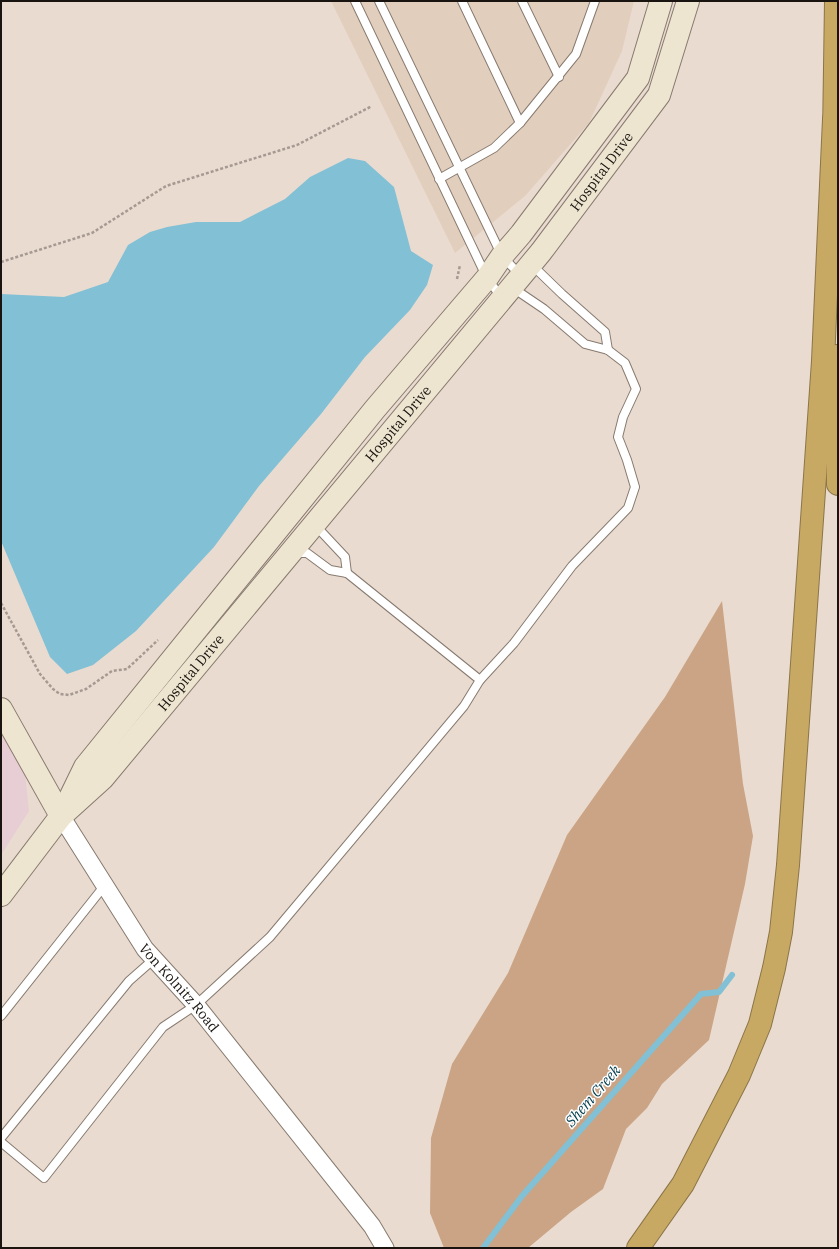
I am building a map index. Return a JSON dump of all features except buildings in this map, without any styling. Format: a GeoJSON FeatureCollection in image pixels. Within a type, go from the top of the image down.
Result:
{"type":"FeatureCollection","features":[{"type":"Feature","properties":{"kind":"highway"},"geometry":{"type":"LineString","coordinates":[[836,1],[834,119],[838,484]]}},
{"type":"Feature","properties":{"kind":"highway"},"geometry":{"type":"LineString","coordinates":[[638,1248],[683,1184],[739,1075],[760,1024],[781,932],[788,865],[823,361],[834,119]]}},
{"type":"Feature","properties":{"kind":"street","name":"Hospital Drive"},"geometry":{"type":"LineString","coordinates":[[61,816],[85,767],[375,409],[487,278],[502,256],[521,234],[638,78],[661,1]]}},
{"type":"Feature","properties":{"kind":"street","name":"Hospital Drive"},"geometry":{"type":"LineString","coordinates":[[1,895],[61,816],[103,778],[517,282],[659,95],[688,1]]}},
{"type":"Feature","properties":{"kind":"street","name":"Von Kolnitz Road"},"geometry":{"type":"LineString","coordinates":[[1,709],[61,816],[145,948],[196,1006],[372,1226],[385,1248]]}},
{"type":"Feature","properties":{"kind":"lane"},"geometry":{"type":"LineString","coordinates":[[355,1],[487,278],[517,282],[562,294],[605,332],[608,350]]}},
{"type":"Feature","properties":{"kind":"lane"},"geometry":{"type":"LineString","coordinates":[[1,1142],[44,1178],[164,1027],[196,1006],[270,937],[464,706],[480,680],[514,643],[572,566],[628,508],[635,486],[618,437],[623,416],[636,389],[625,363],[608,350],[585,344],[544,309],[517,282],[502,256],[379,1]]}},
{"type":"Feature","properties":{"kind":"lane"},"geometry":{"type":"LineString","coordinates":[[462,1],[520,123]]}},
{"type":"Feature","properties":{"kind":"lane"},"geometry":{"type":"LineString","coordinates":[[522,1],[559,77]]}},
{"type":"Feature","properties":{"kind":"lane"},"geometry":{"type":"LineString","coordinates":[[440,179],[494,148],[520,123],[559,77],[576,54],[595,1]]}},
{"type":"Feature","properties":{"kind":"lane"},"geometry":{"type":"LineString","coordinates":[[314,525],[345,557],[347,572]]}},
{"type":"Feature","properties":{"kind":"lane"},"geometry":{"type":"LineString","coordinates":[[291,554],[307,553],[330,570],[347,572],[480,680]]}},
{"type":"Feature","properties":{"kind":"lane"},"geometry":{"type":"LineString","coordinates":[[1,1016],[105,885]]}},
{"type":"Feature","properties":{"kind":"lane"},"geometry":{"type":"LineString","coordinates":[[1,1138],[129,981],[154,958]]}},
{"type":"Feature","properties":{"kind":"path"},"geometry":{"type":"LineString","coordinates":[[1,262],[92,233],[166,186],[297,145],[372,106]]}},
{"type":"Feature","properties":{"kind":"path"},"geometry":{"type":"LineString","coordinates":[[1,604],[40,674],[53,689],[60,694],[69,695]]}},
{"type":"Feature","properties":{"kind":"shaded area"},"geometry":{"type":"Polygon","coordinates":[[[331,1],[634,1],[622,51],[589,123],[525,196],[455,253],[331,1]]]}},
{"type":"Feature","properties":{"kind":"shaded area"},"geometry":{"type":"Polygon","coordinates":[[[722,601],[743,784],[753,836],[745,884],[709,1040],[662,1084],[647,1108],[626,1129],[603,1189],[571,1212],[528,1248],[444,1248],[430,1213],[431,1138],[452,1064],[508,973],[567,835],[665,697],[722,601]]]}},
{"type":"Feature","properties":{"kind":"shaded area"},"geometry":{"type":"Polygon","coordinates":[[[1,731],[25,774],[29,811],[1,855],[1,731]]]}},
{"type":"Feature","properties":{"kind":"water"},"geometry":{"type":"Polygon","coordinates":[[[348,158],[365,161],[394,187],[411,251],[433,265],[427,285],[410,310],[365,357],[321,414],[259,486],[214,547],[136,631],[93,665],[67,674],[50,657],[1,541],[1,294],[64,297],[108,282],[128,245],[150,232],[167,227],[196,222],[240,222],[285,199],[310,177],[348,158]]]}},
{"type":"Feature","properties":{"kind":"waterway","name":"Shem Creek"},"geometry":{"type":"LineString","coordinates":[[483,1248],[522,1196],[701,994],[719,992],[732,975]]}}]}
